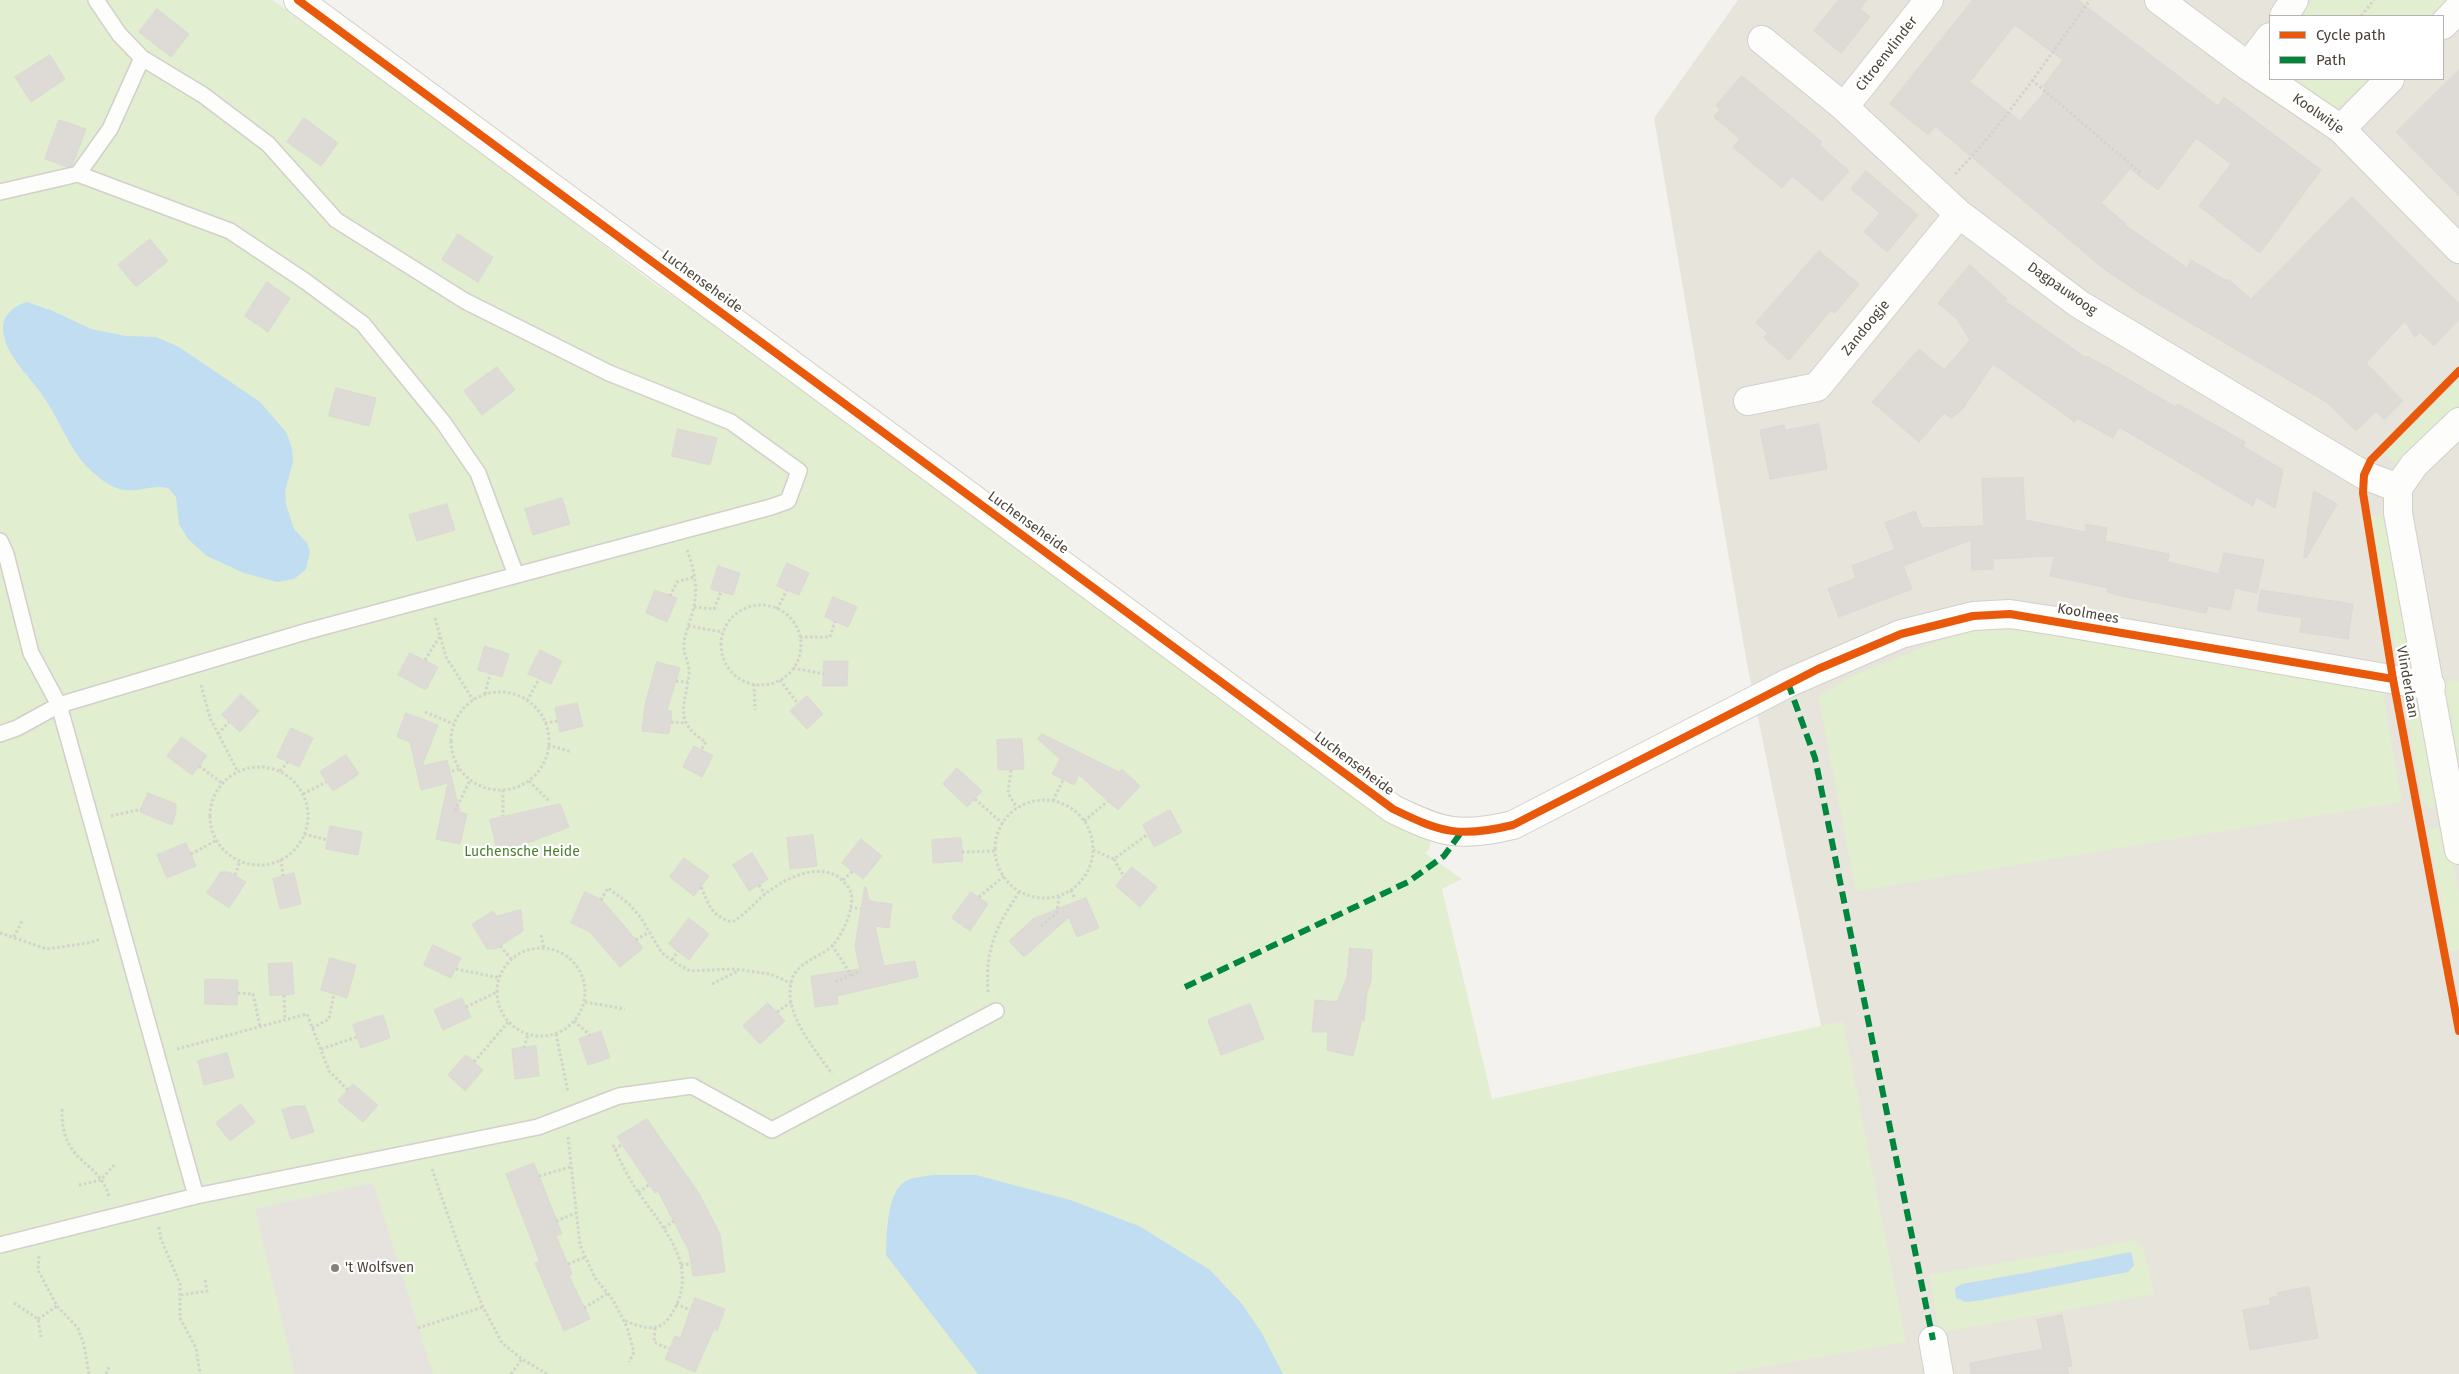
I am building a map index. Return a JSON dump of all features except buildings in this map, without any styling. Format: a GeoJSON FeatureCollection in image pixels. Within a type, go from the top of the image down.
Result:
{"type":"FeatureCollection","features":[{"type":"Feature","properties":{"kind":"street","name":"Luchenseheide"},"geometry":{"type":"LineString","coordinates":[[298,0],[1394,809],[1422,823],[1460,834],[1485,832],[1513,825],[1788,683]]}},
{"type":"Feature","properties":{"kind":"street","name":"Citroenvlinder"},"geometry":{"type":"LineString","coordinates":[[1844,107],[1929,0]]}},
{"type":"Feature","properties":{"kind":"street","name":"Koolwitje"},"geometry":{"type":"LineString","coordinates":[[2159,0],[2248,66],[2341,129],[2459,249]]}},
{"type":"Feature","properties":{"kind":"street"},"geometry":{"type":"LineString","coordinates":[[2285,15],[2294,0]]}},
{"type":"Feature","properties":{"kind":"street"},"geometry":{"type":"LineString","coordinates":[[2444,24],[2459,8]]}},
{"type":"Feature","properties":{"kind":"street"},"geometry":{"type":"LineString","coordinates":[[2248,66],[2269,38]]}},
{"type":"Feature","properties":{"kind":"street","name":"Dagpauwoog"},"geometry":{"type":"LineString","coordinates":[[1762,40],[1844,107],[1935,194],[1959,214],[2079,304],[2364,475],[2398,488]]}},
{"type":"Feature","properties":{"kind":"street"},"geometry":{"type":"LineString","coordinates":[[2341,129],[2389,80]]}},
{"type":"Feature","properties":{"kind":"street","name":"Zandoogje"},"geometry":{"type":"LineString","coordinates":[[1748,401],[1817,387],[1959,214]]}},
{"type":"Feature","properties":{"kind":"street"},"geometry":{"type":"LineString","coordinates":[[2398,488],[2414,465],[2459,422]]}},
{"type":"Feature","properties":{"kind":"street","name":"Vlinderlaan"},"geometry":{"type":"LineString","coordinates":[[2398,488],[2398,514],[2455,811],[2459,850]]}},
{"type":"Feature","properties":{"kind":"street","name":"Koolmees"},"geometry":{"type":"LineString","coordinates":[[1788,683],[1901,634],[1973,616],[2010,614],[2431,686]]}},
{"type":"Feature","properties":{"kind":"street"},"geometry":{"type":"LineString","coordinates":[[1933,1340],[1939,1374]]}},
{"type":"Feature","properties":{"kind":"lane"},"geometry":{"type":"LineString","coordinates":[[0,734],[17,728],[59,705],[430,599],[788,501],[799,471],[730,422],[608,374],[465,301],[336,220],[268,144],[204,95],[142,58],[119,34],[96,0]]}},
{"type":"Feature","properties":{"kind":"lane"},"geometry":{"type":"LineString","coordinates":[[78,174],[110,129],[142,58]]}},
{"type":"Feature","properties":{"kind":"lane"},"geometry":{"type":"LineString","coordinates":[[0,192],[78,174],[230,232],[305,281],[363,324],[443,422],[478,473],[516,575]]}},
{"type":"Feature","properties":{"kind":"lane"},"geometry":{"type":"LineString","coordinates":[[0,541],[6,554],[31,653],[59,705],[196,1196]]}},
{"type":"Feature","properties":{"kind":"lane"},"geometry":{"type":"LineString","coordinates":[[0,1245],[196,1196],[538,1127],[619,1096],[692,1086],[772,1130],[996,1011]]}},
{"type":"Feature","properties":{"kind":"path"},"geometry":{"type":"LineString","coordinates":[[1935,194],[1969,159],[2032,80],[2090,0]]}},
{"type":"Feature","properties":{"kind":"path"},"geometry":{"type":"LineString","coordinates":[[2362,15],[2374,0]]}},
{"type":"Feature","properties":{"kind":"path"},"geometry":{"type":"LineString","coordinates":[[2032,80],[2140,173]]}},
{"type":"Feature","properties":{"kind":"path"},"geometry":{"type":"LineString","coordinates":[[680,531],[693,566],[694,577],[694,607],[684,648],[690,674],[683,706],[688,729],[706,742],[701,750]]}},
{"type":"Feature","properties":{"kind":"path"},"geometry":{"type":"LineString","coordinates":[[670,596],[677,582],[694,577]]}},
{"type":"Feature","properties":{"kind":"path"},"geometry":{"type":"LineString","coordinates":[[777,609],[787,590]]}},
{"type":"Feature","properties":{"kind":"path"},"geometry":{"type":"LineString","coordinates":[[694,607],[714,609],[722,592]]}},
{"type":"Feature","properties":{"kind":"path"},"geometry":{"type":"LineString","coordinates":[[430,599],[446,657],[473,700]]}},
{"type":"Feature","properties":{"kind":"path"},"geometry":{"type":"LineString","coordinates":[[765,605],[777,609],[788,616],[796,626],[800,637],[800,650],[793,668],[780,680],[768,684],[754,684],[741,680],[730,671],[723,659],[720,646],[723,632],[729,620],[740,611],[753,606],[765,605]]}},
{"type":"Feature","properties":{"kind":"path"},"geometry":{"type":"LineString","coordinates":[[800,637],[830,637],[836,622]]}},
{"type":"Feature","properties":{"kind":"path"},"geometry":{"type":"LineString","coordinates":[[688,626],[723,632]]}},
{"type":"Feature","properties":{"kind":"path"},"geometry":{"type":"LineString","coordinates":[[425,660],[440,636]]}},
{"type":"Feature","properties":{"kind":"path"},"geometry":{"type":"LineString","coordinates":[[196,665],[210,718],[238,772]]}},
{"type":"Feature","properties":{"kind":"path"},"geometry":{"type":"LineString","coordinates":[[793,668],[824,674]]}},
{"type":"Feature","properties":{"kind":"path"},"geometry":{"type":"LineString","coordinates":[[485,694],[490,674]]}},
{"type":"Feature","properties":{"kind":"path"},"geometry":{"type":"LineString","coordinates":[[527,701],[539,679]]}},
{"type":"Feature","properties":{"kind":"path"},"geometry":{"type":"LineString","coordinates":[[780,680],[798,704]]}},
{"type":"Feature","properties":{"kind":"path"},"geometry":{"type":"LineString","coordinates":[[676,681],[688,682]]}},
{"type":"Feature","properties":{"kind":"path"},"geometry":{"type":"LineString","coordinates":[[754,684],[755,710]]}},
{"type":"Feature","properties":{"kind":"path"},"geometry":{"type":"LineString","coordinates":[[504,692],[527,701],[534,706],[545,724],[549,736],[548,753],[541,768],[529,781],[514,788],[502,790],[484,788],[470,780],[459,769],[452,755],[451,739],[454,724],[461,710],[473,700],[485,694],[504,692]]}},
{"type":"Feature","properties":{"kind":"path"},"geometry":{"type":"LineString","coordinates":[[425,712],[454,724]]}},
{"type":"Feature","properties":{"kind":"path"},"geometry":{"type":"LineString","coordinates":[[545,724],[558,721]]}},
{"type":"Feature","properties":{"kind":"path"},"geometry":{"type":"LineString","coordinates":[[218,734],[230,722]]}},
{"type":"Feature","properties":{"kind":"path"},"geometry":{"type":"LineString","coordinates":[[671,722],[686,723]]}},
{"type":"Feature","properties":{"kind":"path"},"geometry":{"type":"LineString","coordinates":[[548,745],[572,752]]}},
{"type":"Feature","properties":{"kind":"path"},"geometry":{"type":"LineString","coordinates":[[279,771],[288,762]]}},
{"type":"Feature","properties":{"kind":"path"},"geometry":{"type":"LineString","coordinates":[[199,766],[222,783]]}},
{"type":"Feature","properties":{"kind":"path"},"geometry":{"type":"LineString","coordinates":[[263,766],[279,771],[293,780],[303,794],[308,811],[304,834],[294,849],[281,859],[258,865],[240,861],[229,855],[211,830],[212,798],[222,783],[238,772],[263,766]]}},
{"type":"Feature","properties":{"kind":"path"},"geometry":{"type":"LineString","coordinates":[[452,771],[459,769]]}},
{"type":"Feature","properties":{"kind":"path"},"geometry":{"type":"LineString","coordinates":[[1011,770],[1008,793],[1017,808]]}},
{"type":"Feature","properties":{"kind":"path"},"geometry":{"type":"LineString","coordinates":[[455,811],[470,780]]}},
{"type":"Feature","properties":{"kind":"path"},"geometry":{"type":"LineString","coordinates":[[1053,801],[1063,780]]}},
{"type":"Feature","properties":{"kind":"path"},"geometry":{"type":"LineString","coordinates":[[529,781],[549,801]]}},
{"type":"Feature","properties":{"kind":"path"},"geometry":{"type":"LineString","coordinates":[[303,794],[326,782]]}},
{"type":"Feature","properties":{"kind":"path"},"geometry":{"type":"LineString","coordinates":[[502,790],[503,816]]}},
{"type":"Feature","properties":{"kind":"path"},"geometry":{"type":"LineString","coordinates":[[975,799],[1003,824]]}},
{"type":"Feature","properties":{"kind":"path"},"geometry":{"type":"LineString","coordinates":[[1053,801],[1065,804],[1089,827],[1093,850],[1092,861],[1086,876],[1071,890],[1059,896],[1043,898],[1020,892],[1004,876],[997,862],[996,851],[998,832],[1017,808],[1032,802],[1053,801]]}},
{"type":"Feature","properties":{"kind":"path"},"geometry":{"type":"LineString","coordinates":[[1084,821],[1108,801]]}},
{"type":"Feature","properties":{"kind":"path"},"geometry":{"type":"LineString","coordinates":[[91,820],[142,809]]}},
{"type":"Feature","properties":{"kind":"path"},"geometry":{"type":"LineString","coordinates":[[304,834],[328,840]]}},
{"type":"Feature","properties":{"kind":"path"},"geometry":{"type":"LineString","coordinates":[[1114,859],[1148,834]]}},
{"type":"Feature","properties":{"kind":"path"},"geometry":{"type":"LineString","coordinates":[[191,854],[217,840]]}},
{"type":"Feature","properties":{"kind":"path"},"geometry":{"type":"LineString","coordinates":[[1093,850],[1114,859],[1124,877]]}},
{"type":"Feature","properties":{"kind":"path"},"geometry":{"type":"LineString","coordinates":[[962,852],[996,851]]}},
{"type":"Feature","properties":{"kind":"path"},"geometry":{"type":"LineString","coordinates":[[281,859],[283,876]]}},
{"type":"Feature","properties":{"kind":"path"},"geometry":{"type":"LineString","coordinates":[[235,875],[240,861]]}},
{"type":"Feature","properties":{"kind":"path"},"geometry":{"type":"LineString","coordinates":[[803,868],[805,874]]}},
{"type":"Feature","properties":{"kind":"path"},"geometry":{"type":"LineString","coordinates":[[701,887],[710,907],[718,918],[732,922],[745,915],[765,894],[785,882],[805,874],[814,871],[830,872],[843,880],[851,893],[850,907],[838,938],[832,945],[799,968],[791,983],[791,1002],[798,1021],[844,1092]]}},
{"type":"Feature","properties":{"kind":"path"},"geometry":{"type":"LineString","coordinates":[[843,880],[853,871]]}},
{"type":"Feature","properties":{"kind":"path"},"geometry":{"type":"LineString","coordinates":[[979,897],[1004,876]]}},
{"type":"Feature","properties":{"kind":"path"},"geometry":{"type":"LineString","coordinates":[[759,885],[765,894]]}},
{"type":"Feature","properties":{"kind":"path"},"geometry":{"type":"LineString","coordinates":[[600,900],[608,888],[620,895],[641,918],[662,953],[690,970],[739,970],[770,974],[791,983]]}},
{"type":"Feature","properties":{"kind":"path"},"geometry":{"type":"LineString","coordinates":[[1071,890],[1075,899]]}},
{"type":"Feature","properties":{"kind":"path"},"geometry":{"type":"LineString","coordinates":[[996,1011],[989,1002],[986,969],[991,942],[1003,916],[1020,892]]}},
{"type":"Feature","properties":{"kind":"path"},"geometry":{"type":"LineString","coordinates":[[1040,926],[1057,913],[1059,896]]}},
{"type":"Feature","properties":{"kind":"path"},"geometry":{"type":"LineString","coordinates":[[850,907],[861,909]]}},
{"type":"Feature","properties":{"kind":"path"},"geometry":{"type":"LineString","coordinates":[[14,937],[22,920]]}},
{"type":"Feature","properties":{"kind":"path"},"geometry":{"type":"LineString","coordinates":[[0,933],[14,937],[34,947],[47,949],[88,943],[108,936],[122,927]]}},
{"type":"Feature","properties":{"kind":"path"},"geometry":{"type":"LineString","coordinates":[[636,940],[649,932]]}},
{"type":"Feature","properties":{"kind":"path"},"geometry":{"type":"LineString","coordinates":[[541,935],[544,949]]}},
{"type":"Feature","properties":{"kind":"path"},"geometry":{"type":"LineString","coordinates":[[832,945],[851,975]]}},
{"type":"Feature","properties":{"kind":"path"},"geometry":{"type":"LineString","coordinates":[[500,946],[512,960]]}},
{"type":"Feature","properties":{"kind":"path"},"geometry":{"type":"LineString","coordinates":[[544,949],[559,952],[572,960],[581,972],[585,986],[585,1002],[574,1021],[556,1034],[542,1036],[528,1034],[509,1021],[500,1006],[498,992],[500,978],[512,960],[529,950],[544,949]]}},
{"type":"Feature","properties":{"kind":"path"},"geometry":{"type":"LineString","coordinates":[[672,960],[678,951]]}},
{"type":"Feature","properties":{"kind":"path"},"geometry":{"type":"LineString","coordinates":[[456,969],[500,978]]}},
{"type":"Feature","properties":{"kind":"path"},"geometry":{"type":"LineString","coordinates":[[712,984],[739,970]]}},
{"type":"Feature","properties":{"kind":"path"},"geometry":{"type":"LineString","coordinates":[[835,982],[861,971]]}},
{"type":"Feature","properties":{"kind":"path"},"geometry":{"type":"LineString","coordinates":[[466,1007],[498,992]]}},
{"type":"Feature","properties":{"kind":"path"},"geometry":{"type":"LineString","coordinates":[[238,993],[254,994],[260,1027]]}},
{"type":"Feature","properties":{"kind":"path"},"geometry":{"type":"LineString","coordinates":[[312,1028],[329,1019],[334,994]]}},
{"type":"Feature","properties":{"kind":"path"},"geometry":{"type":"LineString","coordinates":[[284,995],[285,1020]]}},
{"type":"Feature","properties":{"kind":"path"},"geometry":{"type":"LineString","coordinates":[[585,1002],[625,1009]]}},
{"type":"Feature","properties":{"kind":"path"},"geometry":{"type":"LineString","coordinates":[[777,1012],[791,1002]]}},
{"type":"Feature","properties":{"kind":"path"},"geometry":{"type":"LineString","coordinates":[[157,1055],[307,1014],[329,1072],[348,1090]]}},
{"type":"Feature","properties":{"kind":"path"},"geometry":{"type":"LineString","coordinates":[[474,1062],[509,1021]]}},
{"type":"Feature","properties":{"kind":"path"},"geometry":{"type":"LineString","coordinates":[[574,1021],[590,1035]]}},
{"type":"Feature","properties":{"kind":"path"},"geometry":{"type":"LineString","coordinates":[[524,1048],[528,1034]]}},
{"type":"Feature","properties":{"kind":"path"},"geometry":{"type":"LineString","coordinates":[[556,1034],[568,1115],[570,1167],[580,1245],[595,1278],[608,1293],[623,1319],[634,1352],[629,1362]]}},
{"type":"Feature","properties":{"kind":"path"},"geometry":{"type":"LineString","coordinates":[[321,1049],[357,1037]]}},
{"type":"Feature","properties":{"kind":"path"},"geometry":{"type":"LineString","coordinates":[[62,1109],[63,1134],[74,1154],[101,1180],[108,1191],[112,1217]]}},
{"type":"Feature","properties":{"kind":"path"},"geometry":{"type":"LineString","coordinates":[[613,1145],[638,1192],[664,1228],[681,1258],[682,1278],[676,1304],[664,1323],[655,1328],[646,1328],[623,1319]]}},
{"type":"Feature","properties":{"kind":"path"},"geometry":{"type":"LineString","coordinates":[[616,1150],[622,1145]]}},
{"type":"Feature","properties":{"kind":"path"},"geometry":{"type":"LineString","coordinates":[[426,1150],[461,1253],[483,1307],[502,1343],[522,1359],[547,1374]]}},
{"type":"Feature","properties":{"kind":"path"},"geometry":{"type":"LineString","coordinates":[[79,1185],[101,1180],[114,1165]]}},
{"type":"Feature","properties":{"kind":"path"},"geometry":{"type":"LineString","coordinates":[[539,1176],[570,1167]]}},
{"type":"Feature","properties":{"kind":"path"},"geometry":{"type":"LineString","coordinates":[[638,1192],[649,1185]]}},
{"type":"Feature","properties":{"kind":"path"},"geometry":{"type":"LineString","coordinates":[[157,1206],[161,1239],[180,1284],[180,1318],[196,1348],[200,1374]]}},
{"type":"Feature","properties":{"kind":"path"},"geometry":{"type":"LineString","coordinates":[[556,1221],[576,1213]]}},
{"type":"Feature","properties":{"kind":"path"},"geometry":{"type":"LineString","coordinates":[[664,1228],[674,1221]]}},
{"type":"Feature","properties":{"kind":"path"},"geometry":{"type":"LineString","coordinates":[[40,1235],[38,1270],[57,1306],[78,1328],[84,1345],[90,1374]]}},
{"type":"Feature","properties":{"kind":"path"},"geometry":{"type":"LineString","coordinates":[[568,1264],[586,1257]]}},
{"type":"Feature","properties":{"kind":"path"},"geometry":{"type":"LineString","coordinates":[[681,1265],[691,1264]]}},
{"type":"Feature","properties":{"kind":"path"},"geometry":{"type":"LineString","coordinates":[[181,1295],[206,1291],[205,1279]]}},
{"type":"Feature","properties":{"kind":"path"},"geometry":{"type":"LineString","coordinates":[[584,1308],[608,1293]]}},
{"type":"Feature","properties":{"kind":"path"},"geometry":{"type":"LineString","coordinates":[[14,1303],[38,1319],[42,1337]]}},
{"type":"Feature","properties":{"kind":"path"},"geometry":{"type":"LineString","coordinates":[[676,1304],[690,1310]]}},
{"type":"Feature","properties":{"kind":"path"},"geometry":{"type":"LineString","coordinates":[[38,1319],[57,1306]]}},
{"type":"Feature","properties":{"kind":"path"},"geometry":{"type":"LineString","coordinates":[[418,1328],[483,1307]]}},
{"type":"Feature","properties":{"kind":"path"},"geometry":{"type":"LineString","coordinates":[[655,1328],[654,1342],[669,1350]]}},
{"type":"Feature","properties":{"kind":"path"},"geometry":{"type":"LineString","coordinates":[[511,1374],[522,1359]]}},
{"type":"Feature","properties":{"kind":"path"},"geometry":{"type":"LineString","coordinates":[[106,1374],[109,1367]]}},
{"type":"Feature","properties":{"kind":"shaded area"},"geometry":{"type":"Polygon","coordinates":[[[1738,0],[2459,0],[2459,1374],[1665,1374],[1884,1333],[1747,664],[1654,118],[1738,0]]]}},
{"type":"Feature","properties":{"kind":"shaded area","name":"'t Wolfsven"},"geometry":{"type":"Polygon","coordinates":[[[373,1183],[433,1374],[295,1374],[255,1209],[373,1183]]]}},
{"type":"Feature","properties":{"kind":"green space","name":"Luchensche Heide"},"geometry":{"type":"Polygon","coordinates":[[[0,0],[273,0],[516,178],[649,280],[872,433],[1422,835],[1430,842],[1430,848],[1425,853],[1462,879],[1442,889],[1492,1099],[1843,1021],[1906,1342],[1724,1374],[0,1374],[0,0]]]}},
{"type":"Feature","properties":{"kind":"green space"},"geometry":{"type":"Polygon","coordinates":[[[2312,0],[2447,0],[2432,15],[2303,15],[2312,0]]]}},
{"type":"Feature","properties":{"kind":"green space"},"geometry":{"type":"Polygon","coordinates":[[[2290,80],[2368,80],[2337,108],[2327,109],[2290,80]]]}},
{"type":"Feature","properties":{"kind":"green space"},"geometry":{"type":"Polygon","coordinates":[[[2459,378],[2459,405],[2398,465],[2384,454],[2459,378]]]}},
{"type":"Feature","properties":{"kind":"green space"},"geometry":{"type":"Polygon","coordinates":[[[2389,513],[2410,652],[2401,662],[2397,659],[2370,516],[2389,513]]]}},
{"type":"Feature","properties":{"kind":"green space"},"geometry":{"type":"Polygon","coordinates":[[[1969,629],[2025,630],[2382,688],[2402,802],[1856,891],[1818,696],[1853,676],[1969,629]]]}},
{"type":"Feature","properties":{"kind":"green space"},"geometry":{"type":"Polygon","coordinates":[[[2452,680],[2459,681],[2459,762],[2444,684],[2452,680]]]}},
{"type":"Feature","properties":{"kind":"green space"},"geometry":{"type":"Polygon","coordinates":[[[2405,692],[2416,696],[2421,701],[2442,805],[2431,808],[2423,802],[2403,695],[2405,692]]]}},
{"type":"Feature","properties":{"kind":"green space"},"geometry":{"type":"Polygon","coordinates":[[[2446,826],[2459,894],[2459,949],[2453,953],[2450,950],[2428,830],[2446,826]]]}},
{"type":"Feature","properties":{"kind":"green space"},"geometry":{"type":"Polygon","coordinates":[[[2136,1240],[2143,1248],[2155,1294],[1939,1333],[1929,1275],[2136,1240]],[[2113,1256],[1962,1284],[1961,1302],[1998,1298],[2073,1283],[2113,1256]]]}},
{"type":"Feature","properties":{"kind":"water"},"geometry":{"type":"Polygon","coordinates":[[[27,302],[53,311],[91,329],[126,336],[156,337],[179,347],[260,402],[286,432],[292,448],[293,462],[285,491],[286,505],[294,529],[307,543],[310,552],[306,569],[294,579],[277,582],[244,573],[207,556],[188,539],[179,524],[176,497],[168,488],[120,489],[107,483],[89,468],[73,449],[43,396],[12,356],[4,338],[5,318],[19,305],[27,302]]]}},
{"type":"Feature","properties":{"kind":"water"},"geometry":{"type":"Polygon","coordinates":[[[933,1175],[976,1175],[1070,1200],[1139,1226],[1210,1270],[1242,1304],[1261,1332],[1283,1374],[978,1374],[886,1255],[889,1212],[896,1191],[910,1179],[933,1175]]]}},
{"type":"Feature","properties":{"kind":"water"},"geometry":{"type":"Polygon","coordinates":[[[2131,1252],[2134,1265],[2128,1272],[1982,1300],[1966,1302],[1956,1298],[1955,1288],[1962,1284],[2131,1252]]]}},
{"type":"Feature","properties":{"kind":"marked path"},"geometry":{"type":"LineString","coordinates":[[1788,683],[1815,758],[1933,1340]]}},
{"type":"Feature","properties":{"kind":"marked path"},"geometry":{"type":"LineString","coordinates":[[1185,987],[1408,882],[1444,856],[1460,834]]}},
{"type":"Feature","properties":{"kind":"cycle path"},"geometry":{"type":"LineString","coordinates":[[298,0],[1393,809],[1439,828],[1465,832],[1513,825],[1818,669],[1901,634],[1973,616],[2010,614],[2393,679]]}},
{"type":"Feature","properties":{"kind":"cycle path"},"geometry":{"type":"LineString","coordinates":[[2459,371],[2371,460],[2364,475],[2363,493],[2393,679],[2459,1031]]}},
{"type":"Feature","properties":{"kind":"place","name":"'t Wolfsven"},"geometry":{"type":"Point","coordinates":[335,1268]}}]}
